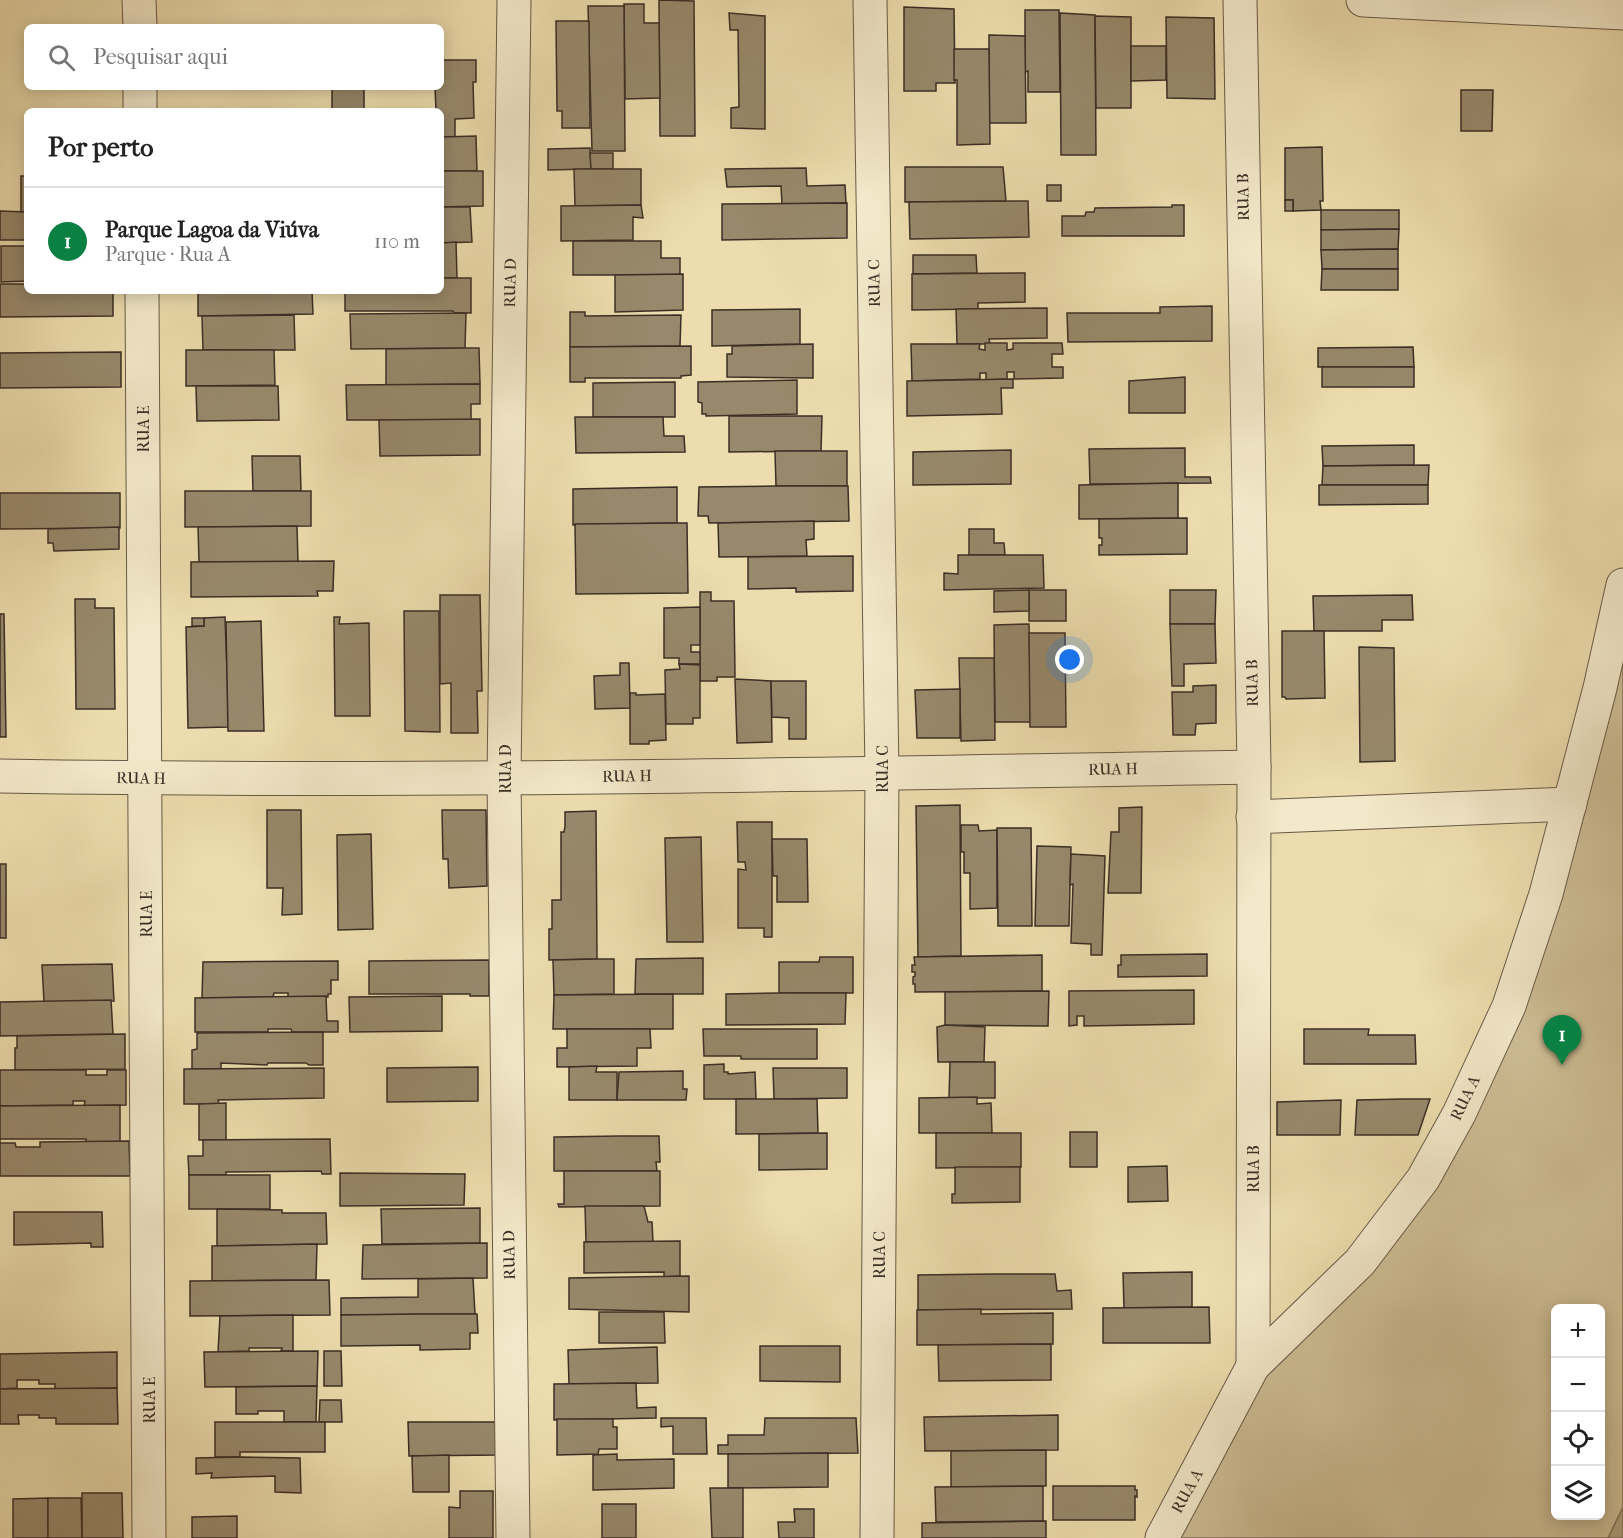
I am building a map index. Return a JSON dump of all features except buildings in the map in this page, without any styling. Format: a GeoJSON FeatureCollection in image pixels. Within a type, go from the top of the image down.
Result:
{"type":"FeatureCollection","features":[{"type":"Feature","properties":{"kind":"street"},"geometry":{"type":"LineString","coordinates":[[139,0],[140,24]]}},
{"type":"Feature","properties":{"kind":"street","name":"RUA D"},"geometry":{"type":"LineString","coordinates":[[513,1538],[504,778],[514,0]]}},
{"type":"Feature","properties":{"kind":"street","name":"RUA C"},"geometry":{"type":"LineString","coordinates":[[870,0],[882,773],[877,1538]]}},
{"type":"Feature","properties":{"kind":"street","name":"RUA B"},"geometry":{"type":"LineString","coordinates":[[1240,0],[1254,767],[1253,1366]]}},
{"type":"Feature","properties":{"kind":"street"},"geometry":{"type":"LineString","coordinates":[[1363,0],[1623,14]]}},
{"type":"Feature","properties":{"kind":"street"},"geometry":{"type":"LineString","coordinates":[[140,90],[140,108]]}},
{"type":"Feature","properties":{"kind":"street","name":"RUA E"},"geometry":{"type":"LineString","coordinates":[[142,294],[149,1538]]}},
{"type":"Feature","properties":{"kind":"street","name":"RUA A"},"geometry":{"type":"LineString","coordinates":[[1162,1538],[1253,1366],[1360,1262],[1423,1179],[1459,1114],[1509,1006],[1546,894],[1600,688],[1623,585]]}},
{"type":"Feature","properties":{"kind":"street","name":"RUA H"},"geometry":{"type":"LineString","coordinates":[[0,776],[504,778],[1254,767]]}},
{"type":"Feature","properties":{"kind":"street"},"geometry":{"type":"LineString","coordinates":[[1253,817],[1570,804]]}},
{"type":"Feature","properties":{"kind":"shaded area"},"geometry":{"type":"Polygon","coordinates":[[[1623,585],[1623,1538],[1162,1538],[1253,1366],[1360,1262],[1509,1006],[1623,585]]]}},
{"type":"Feature","properties":{"kind":"shaded area"},"geometry":{"type":"Polygon","coordinates":[[[1623,1507],[1623,1538],[1608,1538],[1623,1507]]]}},
{"type":"Feature","properties":{"kind":"place","name":"Parque Lagoa da Viúva"},"geometry":{"type":"Point","coordinates":[1562,1065]}}]}
